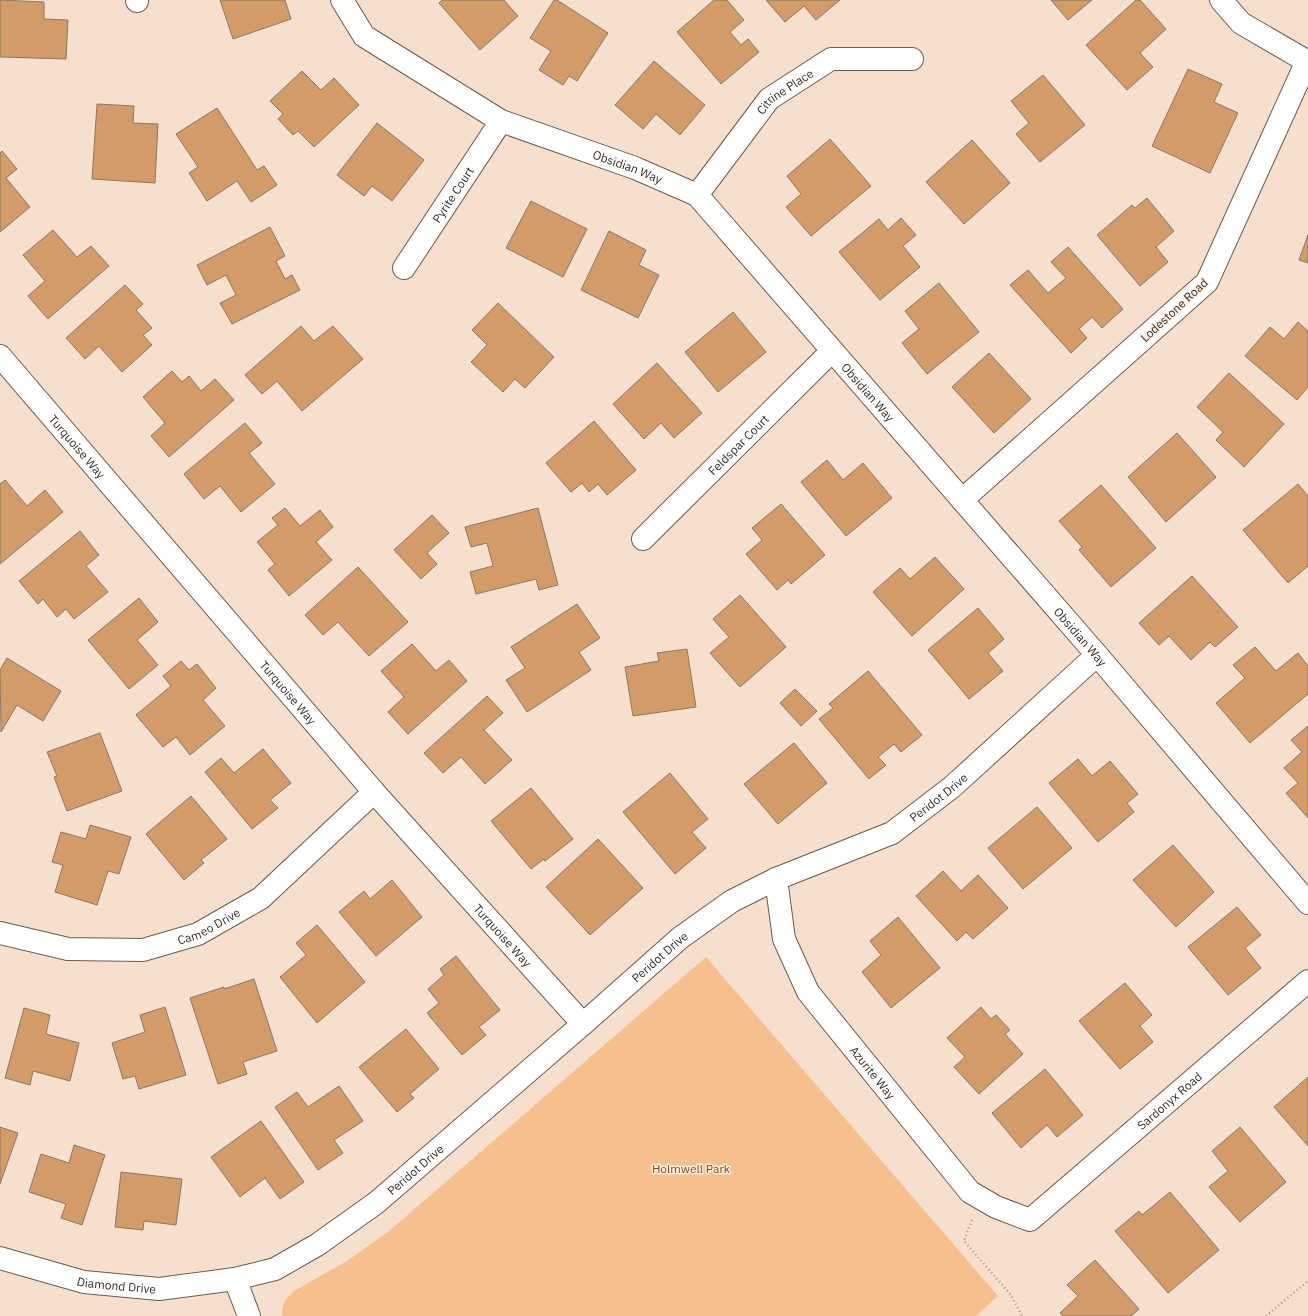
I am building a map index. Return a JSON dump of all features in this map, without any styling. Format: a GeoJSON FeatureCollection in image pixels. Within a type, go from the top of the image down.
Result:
{"type":"FeatureCollection","features":[{"type":"Feature","properties":{"kind":"street","name":"Obsidian Way"},"geometry":{"type":"LineString","coordinates":[[342,0],[364,36],[501,121],[635,168],[697,196],[1097,655],[1308,903]]}},
{"type":"Feature","properties":{"kind":"street"},"geometry":{"type":"LineString","coordinates":[[1221,0],[1241,23],[1308,61]]}},
{"type":"Feature","properties":{"kind":"street","name":"Citrine Place"},"geometry":{"type":"LineString","coordinates":[[697,196],[768,99],[832,59],[912,59]]}},
{"type":"Feature","properties":{"kind":"street","name":"Lodestone Road"},"geometry":{"type":"LineString","coordinates":[[962,500],[1207,282],[1308,61]]}},
{"type":"Feature","properties":{"kind":"street","name":"Pyrite Court"},"geometry":{"type":"LineString","coordinates":[[404,268],[501,121]]}},
{"type":"Feature","properties":{"kind":"street","name":"Feldspar Court"},"geometry":{"type":"LineString","coordinates":[[643,539],[832,351]]}},
{"type":"Feature","properties":{"kind":"street","name":"Turquoise Way"},"geometry":{"type":"LineString","coordinates":[[0,356],[374,792],[583,1024]]}},
{"type":"Feature","properties":{"kind":"street","name":"Peridot Drive"},"geometry":{"type":"LineString","coordinates":[[235,1279],[275,1269],[317,1244],[376,1203],[680,938],[732,901],[776,880],[892,833],[952,787],[1097,655]]}},
{"type":"Feature","properties":{"kind":"street","name":"Cameo Drive"},"geometry":{"type":"LineString","coordinates":[[0,933],[68,949],[143,950],[198,934],[260,898],[374,792]]}},
{"type":"Feature","properties":{"kind":"street","name":"Azurite Way"},"geometry":{"type":"LineString","coordinates":[[776,880],[784,939],[808,992],[970,1192],[996,1207],[1030,1220]]}},
{"type":"Feature","properties":{"kind":"street","name":"Sardonyx Road"},"geometry":{"type":"LineString","coordinates":[[1030,1220],[1308,981]]}},
{"type":"Feature","properties":{"kind":"street","name":"Diamond Drive"},"geometry":{"type":"LineString","coordinates":[[0,1258],[84,1282],[159,1289],[235,1279]]}},
{"type":"Feature","properties":{"kind":"street"},"geometry":{"type":"LineString","coordinates":[[235,1279],[249,1316]]}},
{"type":"Feature","properties":{"kind":"path"},"geometry":{"type":"LineString","coordinates":[[981,1199],[964,1240],[1011,1294],[1022,1316]]}},
{"type":"Feature","properties":{"kind":"path"},"geometry":{"type":"LineString","coordinates":[[1266,1316],[1308,1281]]}},
{"type":"Feature","properties":{"kind":"green space","name":"Holmwell Park"},"geometry":{"type":"Polygon","coordinates":[[[706,957],[998,1296],[976,1316],[282,1316],[283,1308],[288,1296],[294,1291],[347,1261],[389,1231],[706,957]]]}},
{"type":"Feature","properties":{"kind":"building"},"geometry":{"type":"Polygon","coordinates":[[[0,0],[44,2],[44,19],[68,20],[66,59],[0,57],[0,0]]]}},
{"type":"Feature","properties":{"kind":"building"},"geometry":{"type":"Polygon","coordinates":[[[220,0],[285,0],[291,19],[233,39],[220,0]]]}},
{"type":"Feature","properties":{"kind":"building"},"geometry":{"type":"Polygon","coordinates":[[[442,0],[504,0],[518,16],[480,50],[439,3],[442,0]]]}},
{"type":"Feature","properties":{"kind":"building"},"geometry":{"type":"Polygon","coordinates":[[[554,0],[557,0],[608,33],[577,81],[569,76],[563,85],[539,70],[551,51],[530,38],[554,0]]]}},
{"type":"Feature","properties":{"kind":"building"},"geometry":{"type":"Polygon","coordinates":[[[714,0],[727,0],[744,20],[730,32],[741,45],[748,39],[759,52],[721,84],[677,32],[714,0]]]}},
{"type":"Feature","properties":{"kind":"building"},"geometry":{"type":"Polygon","coordinates":[[[766,0],[840,0],[816,20],[804,6],[785,22],[766,0]]]}},
{"type":"Feature","properties":{"kind":"building"},"geometry":{"type":"Polygon","coordinates":[[[1051,0],[1092,0],[1068,20],[1051,0]]]}},
{"type":"Feature","properties":{"kind":"building"},"geometry":{"type":"Polygon","coordinates":[[[1136,0],[1140,0],[1166,29],[1140,53],[1153,67],[1127,90],[1086,45],[1136,0]]]}},
{"type":"Feature","properties":{"kind":"building"},"geometry":{"type":"Polygon","coordinates":[[[654,61],[705,105],[680,135],[656,114],[643,129],[615,105],[654,61]]]}},
{"type":"Feature","properties":{"kind":"building"},"geometry":{"type":"Polygon","coordinates":[[[1188,69],[1222,84],[1214,102],[1238,113],[1210,173],[1152,146],[1188,69]]]}},
{"type":"Feature","properties":{"kind":"building"},"geometry":{"type":"Polygon","coordinates":[[[302,71],[321,90],[334,78],[359,105],[314,147],[298,131],[293,135],[278,119],[283,114],[270,101],[302,71]]]}},
{"type":"Feature","properties":{"kind":"building"},"geometry":{"type":"Polygon","coordinates":[[[1043,75],[1085,125],[1040,162],[1016,134],[1029,123],[1011,101],[1043,75]]]}},
{"type":"Feature","properties":{"kind":"building"},"geometry":{"type":"Polygon","coordinates":[[[97,104],[134,106],[133,123],[158,124],[155,183],[92,179],[97,104]]]}},
{"type":"Feature","properties":{"kind":"building"},"geometry":{"type":"Polygon","coordinates":[[[217,108],[257,170],[264,166],[277,185],[251,202],[237,181],[207,201],[189,173],[198,167],[176,134],[217,108]]]}},
{"type":"Feature","properties":{"kind":"building"},"geometry":{"type":"Polygon","coordinates":[[[377,123],[424,160],[392,201],[372,186],[364,196],[337,175],[377,123]]]}},
{"type":"Feature","properties":{"kind":"building"},"geometry":{"type":"Polygon","coordinates":[[[830,139],[871,186],[811,236],[786,207],[801,194],[787,176],[830,139]]]}},
{"type":"Feature","properties":{"kind":"building"},"geometry":{"type":"Polygon","coordinates":[[[972,140],[1010,183],[964,224],[926,182],[972,140]]]}},
{"type":"Feature","properties":{"kind":"building"},"geometry":{"type":"Polygon","coordinates":[[[2,151],[17,169],[6,178],[30,207],[0,232],[0,153],[2,151]]]}},
{"type":"Feature","properties":{"kind":"building"},"geometry":{"type":"Polygon","coordinates":[[[1147,198],[1174,231],[1156,247],[1168,262],[1140,286],[1097,235],[1132,205],[1135,208],[1147,198]]]}},
{"type":"Feature","properties":{"kind":"building"},"geometry":{"type":"Polygon","coordinates":[[[531,201],[587,229],[563,277],[506,248],[531,201]]]}},
{"type":"Feature","properties":{"kind":"building"},"geometry":{"type":"Polygon","coordinates":[[[901,218],[916,235],[903,246],[920,267],[880,300],[839,252],[879,219],[888,230],[901,218]]]}},
{"type":"Feature","properties":{"kind":"building"},"geometry":{"type":"Polygon","coordinates":[[[270,227],[285,256],[276,261],[285,279],[292,275],[300,290],[232,324],[220,303],[236,295],[226,275],[207,285],[197,265],[270,227]]]}},
{"type":"Feature","properties":{"kind":"building"},"geometry":{"type":"Polygon","coordinates":[[[53,230],[77,257],[91,246],[109,266],[48,319],[28,296],[45,281],[23,255],[53,230]]]}},
{"type":"Feature","properties":{"kind":"building"},"geometry":{"type":"Polygon","coordinates":[[[609,231],[646,250],[639,265],[659,275],[638,318],[581,290],[609,231]]]}},
{"type":"Feature","properties":{"kind":"building"},"geometry":{"type":"Polygon","coordinates":[[[1308,235],[1308,263],[1299,260],[1308,235]]]}},
{"type":"Feature","properties":{"kind":"building"},"geometry":{"type":"Polygon","coordinates":[[[1068,247],[1123,309],[1102,328],[1092,317],[1079,329],[1087,338],[1071,353],[1010,285],[1028,270],[1048,293],[1066,278],[1051,262],[1068,247]]]}},
{"type":"Feature","properties":{"kind":"building"},"geometry":{"type":"Polygon","coordinates":[[[939,283],[979,332],[927,374],[902,343],[919,329],[905,311],[939,283]]]}},
{"type":"Feature","properties":{"kind":"building"},"geometry":{"type":"Polygon","coordinates":[[[125,285],[143,304],[136,310],[152,328],[143,335],[152,345],[122,372],[99,346],[85,359],[66,338],[125,285]]]}},
{"type":"Feature","properties":{"kind":"building"},"geometry":{"type":"Polygon","coordinates":[[[498,303],[554,357],[525,388],[515,379],[503,392],[471,362],[487,345],[472,330],[498,303]]]}},
{"type":"Feature","properties":{"kind":"building"},"geometry":{"type":"Polygon","coordinates":[[[733,312],[766,352],[718,392],[685,352],[733,312]]]}},
{"type":"Feature","properties":{"kind":"building"},"geometry":{"type":"Polygon","coordinates":[[[1298,322],[1308,331],[1308,387],[1297,400],[1245,356],[1270,327],[1284,339],[1298,322]]]}},
{"type":"Feature","properties":{"kind":"building"},"geometry":{"type":"Polygon","coordinates":[[[301,326],[314,341],[333,326],[363,359],[302,411],[277,381],[262,394],[245,375],[301,326]]]}},
{"type":"Feature","properties":{"kind":"building"},"geometry":{"type":"Polygon","coordinates":[[[989,353],[1031,399],[994,433],[952,387],[989,353]]]}},
{"type":"Feature","properties":{"kind":"building"},"geometry":{"type":"Polygon","coordinates":[[[657,363],[702,413],[674,438],[661,423],[644,439],[613,404],[657,363]]]}},
{"type":"Feature","properties":{"kind":"building"},"geometry":{"type":"Polygon","coordinates":[[[172,371],[182,382],[189,376],[201,391],[215,379],[234,400],[169,457],[151,436],[165,423],[143,397],[172,371]]]}},
{"type":"Feature","properties":{"kind":"building"},"geometry":{"type":"Polygon","coordinates":[[[1229,373],[1284,424],[1244,467],[1216,440],[1223,432],[1197,407],[1229,373]]]}},
{"type":"Feature","properties":{"kind":"building"},"geometry":{"type":"Polygon","coordinates":[[[594,421],[636,470],[607,495],[598,484],[589,492],[582,483],[571,492],[546,463],[594,421]]]}},
{"type":"Feature","properties":{"kind":"building"},"geometry":{"type":"Polygon","coordinates":[[[245,423],[262,443],[249,453],[275,484],[241,512],[220,486],[204,499],[184,474],[245,423]]]}},
{"type":"Feature","properties":{"kind":"building"},"geometry":{"type":"Polygon","coordinates":[[[1177,433],[1216,477],[1166,522],[1128,477],[1177,433]]]}},
{"type":"Feature","properties":{"kind":"building"},"geometry":{"type":"Polygon","coordinates":[[[827,460],[843,480],[863,463],[892,498],[846,536],[801,482],[827,460]]]}},
{"type":"Feature","properties":{"kind":"building"},"geometry":{"type":"Polygon","coordinates":[[[5,480],[27,506],[45,490],[63,512],[0,564],[0,484],[5,480]]]}},
{"type":"Feature","properties":{"kind":"building"},"geometry":{"type":"Polygon","coordinates":[[[1298,484],[1308,496],[1308,566],[1288,583],[1243,530],[1298,484]]]}},
{"type":"Feature","properties":{"kind":"building"},"geometry":{"type":"Polygon","coordinates":[[[1101,485],[1156,548],[1111,587],[1079,550],[1082,547],[1059,521],[1101,485]]]}},
{"type":"Feature","properties":{"kind":"building"},"geometry":{"type":"Polygon","coordinates":[[[781,504],[825,555],[791,584],[788,580],[777,590],[746,554],[762,540],[752,528],[781,504]]]}},
{"type":"Feature","properties":{"kind":"building"},"geometry":{"type":"Polygon","coordinates":[[[285,508],[300,526],[320,510],[333,527],[316,542],[332,560],[289,596],[268,570],[275,564],[257,542],[278,525],[272,518],[285,508]]]}},
{"type":"Feature","properties":{"kind":"building"},"geometry":{"type":"Polygon","coordinates":[[[538,508],[558,585],[539,590],[536,579],[476,594],[470,572],[493,566],[487,543],[471,547],[465,527],[538,508]]]}},
{"type":"Feature","properties":{"kind":"building"},"geometry":{"type":"Polygon","coordinates":[[[432,515],[449,533],[427,553],[437,564],[421,579],[394,550],[432,515]]]}},
{"type":"Feature","properties":{"kind":"building"},"geometry":{"type":"Polygon","coordinates":[[[80,531],[99,555],[86,566],[108,592],[74,619],[66,609],[57,617],[43,599],[38,604],[19,581],[80,531]]]}},
{"type":"Feature","properties":{"kind":"building"},"geometry":{"type":"Polygon","coordinates":[[[935,557],[964,589],[912,636],[873,592],[900,568],[910,579],[935,557]]]}},
{"type":"Feature","properties":{"kind":"building"},"geometry":{"type":"Polygon","coordinates":[[[358,567],[408,622],[369,656],[338,622],[323,635],[305,615],[358,567]]]}},
{"type":"Feature","properties":{"kind":"building"},"geometry":{"type":"Polygon","coordinates":[[[1192,576],[1238,627],[1215,647],[1210,642],[1191,660],[1169,636],[1159,645],[1139,623],[1192,576]]]}},
{"type":"Feature","properties":{"kind":"building"},"geometry":{"type":"Polygon","coordinates":[[[740,595],[786,647],[740,687],[710,653],[729,637],[713,619],[740,595]]]}},
{"type":"Feature","properties":{"kind":"building"},"geometry":{"type":"Polygon","coordinates":[[[139,598],[158,622],[137,640],[158,665],[129,689],[88,640],[139,598]]]}},
{"type":"Feature","properties":{"kind":"building"},"geometry":{"type":"Polygon","coordinates":[[[577,604],[600,638],[579,652],[591,670],[527,712],[506,680],[525,668],[511,647],[577,604]]]}},
{"type":"Feature","properties":{"kind":"building"},"geometry":{"type":"Polygon","coordinates":[[[978,608],[1004,639],[988,653],[1003,671],[969,699],[928,650],[978,608]]]}},
{"type":"Feature","properties":{"kind":"building"},"geometry":{"type":"Polygon","coordinates":[[[412,644],[436,671],[449,660],[467,681],[408,734],[388,712],[404,697],[381,671],[412,644]]]}},
{"type":"Feature","properties":{"kind":"building"},"geometry":{"type":"Polygon","coordinates":[[[1255,647],[1276,671],[1298,653],[1308,666],[1308,694],[1250,743],[1216,703],[1245,678],[1233,665],[1255,647]]]}},
{"type":"Feature","properties":{"kind":"building"},"geometry":{"type":"Polygon","coordinates":[[[687,649],[696,707],[633,716],[625,667],[659,661],[657,653],[687,649]]]}},
{"type":"Feature","properties":{"kind":"building"},"geometry":{"type":"Polygon","coordinates":[[[7,658],[61,691],[43,721],[17,705],[1,732],[0,670],[7,658]]]}},
{"type":"Feature","properties":{"kind":"building"},"geometry":{"type":"Polygon","coordinates":[[[181,661],[189,670],[197,664],[216,688],[203,700],[225,726],[190,755],[176,737],[163,747],[136,715],[171,686],[163,676],[181,661]]]}},
{"type":"Feature","properties":{"kind":"building"},"geometry":{"type":"Polygon","coordinates":[[[868,671],[922,735],[901,752],[894,744],[878,757],[886,765],[869,779],[819,719],[833,708],[829,704],[868,671]]]}},
{"type":"Feature","properties":{"kind":"building"},"geometry":{"type":"Polygon","coordinates":[[[795,689],[817,711],[801,726],[780,703],[795,689]]]}},
{"type":"Feature","properties":{"kind":"building"},"geometry":{"type":"Polygon","coordinates":[[[487,696],[503,713],[484,730],[512,760],[485,784],[461,757],[443,773],[424,753],[487,696]]]}},
{"type":"Feature","properties":{"kind":"building"},"geometry":{"type":"Polygon","coordinates":[[[1308,726],[1308,818],[1286,793],[1298,783],[1284,768],[1302,752],[1291,740],[1308,726]]]}},
{"type":"Feature","properties":{"kind":"building"},"geometry":{"type":"Polygon","coordinates":[[[100,733],[122,791],[67,811],[54,777],[57,776],[47,752],[100,733]]]}},
{"type":"Feature","properties":{"kind":"building"},"geometry":{"type":"Polygon","coordinates":[[[794,743],[827,783],[778,824],[744,784],[794,743]]]}},
{"type":"Feature","properties":{"kind":"building"},"geometry":{"type":"Polygon","coordinates":[[[263,749],[291,783],[270,800],[278,808],[252,829],[205,772],[221,758],[234,773],[263,749]]]}},
{"type":"Feature","properties":{"kind":"building"},"geometry":{"type":"Polygon","coordinates":[[[1078,759],[1092,776],[1110,761],[1138,794],[1127,803],[1134,812],[1098,842],[1049,783],[1078,759]]]}},
{"type":"Feature","properties":{"kind":"building"},"geometry":{"type":"Polygon","coordinates":[[[670,773],[708,819],[692,832],[706,848],[675,874],[623,812],[670,773]]]}},
{"type":"Feature","properties":{"kind":"building"},"geometry":{"type":"Polygon","coordinates":[[[531,788],[573,839],[545,861],[544,859],[531,869],[491,821],[531,788]]]}},
{"type":"Feature","properties":{"kind":"building"},"geometry":{"type":"Polygon","coordinates":[[[191,796],[227,839],[201,860],[204,863],[184,880],[146,834],[191,796]]]}},
{"type":"Feature","properties":{"kind":"building"},"geometry":{"type":"Polygon","coordinates":[[[1037,807],[1072,848],[1023,889],[988,848],[1037,807]]]}},
{"type":"Feature","properties":{"kind":"building"},"geometry":{"type":"Polygon","coordinates":[[[90,825],[131,837],[119,874],[108,871],[97,905],[55,892],[63,865],[52,862],[61,832],[86,839],[90,825]]]}},
{"type":"Feature","properties":{"kind":"building"},"geometry":{"type":"Polygon","coordinates":[[[598,839],[643,888],[590,935],[546,887],[598,839]]]}},
{"type":"Feature","properties":{"kind":"building"},"geometry":{"type":"Polygon","coordinates":[[[1173,845],[1214,892],[1176,927],[1133,880],[1173,845]]]}},
{"type":"Feature","properties":{"kind":"building"},"geometry":{"type":"Polygon","coordinates":[[[943,871],[961,891],[978,875],[1008,908],[973,939],[966,932],[957,941],[916,896],[943,871]]]}},
{"type":"Feature","properties":{"kind":"building"},"geometry":{"type":"Polygon","coordinates":[[[392,880],[422,917],[376,956],[339,912],[364,891],[370,899],[392,880]]]}},
{"type":"Feature","properties":{"kind":"building"},"geometry":{"type":"Polygon","coordinates":[[[1237,907],[1261,935],[1245,948],[1261,968],[1228,995],[1188,947],[1237,907]]]}},
{"type":"Feature","properties":{"kind":"building"},"geometry":{"type":"Polygon","coordinates":[[[898,917],[940,968],[891,1008],[862,972],[881,955],[870,941],[898,917]]]}},
{"type":"Feature","properties":{"kind":"building"},"geometry":{"type":"Polygon","coordinates":[[[317,925],[365,982],[317,1023],[280,977],[306,955],[296,943],[317,925]]]}},
{"type":"Feature","properties":{"kind":"building"},"geometry":{"type":"Polygon","coordinates":[[[456,956],[500,1010],[479,1027],[486,1035],[462,1055],[427,1013],[439,1003],[428,989],[444,975],[440,969],[456,956]]]}},
{"type":"Feature","properties":{"kind":"building"},"geometry":{"type":"Polygon","coordinates":[[[254,979],[277,1051],[243,1062],[247,1074],[218,1084],[190,998],[254,979]]]}},
{"type":"Feature","properties":{"kind":"building"},"geometry":{"type":"Polygon","coordinates":[[[1125,983],[1152,1015],[1140,1026],[1153,1042],[1120,1069],[1079,1021],[1125,983]]]}},
{"type":"Feature","properties":{"kind":"building"},"geometry":{"type":"Polygon","coordinates":[[[165,1007],[186,1075],[139,1089],[135,1076],[123,1079],[112,1043],[145,1032],[140,1015],[165,1007]]]}},
{"type":"Feature","properties":{"kind":"building"},"geometry":{"type":"Polygon","coordinates":[[[981,1007],[991,1019],[996,1015],[1010,1030],[1005,1034],[1023,1054],[979,1094],[954,1067],[965,1057],[947,1038],[981,1007]]]}},
{"type":"Feature","properties":{"kind":"building"},"geometry":{"type":"Polygon","coordinates":[[[24,1008],[50,1015],[46,1034],[79,1043],[70,1081],[33,1071],[30,1085],[5,1078],[24,1008]]]}},
{"type":"Feature","properties":{"kind":"building"},"geometry":{"type":"Polygon","coordinates":[[[406,1029],[439,1069],[410,1094],[414,1098],[397,1112],[359,1067],[406,1029]]]}},
{"type":"Feature","properties":{"kind":"building"},"geometry":{"type":"Polygon","coordinates":[[[1045,1069],[1083,1115],[1057,1137],[1047,1125],[1021,1148],[992,1113],[1045,1069]]]}},
{"type":"Feature","properties":{"kind":"building"},"geometry":{"type":"Polygon","coordinates":[[[1308,1077],[1308,1146],[1274,1107],[1308,1077]]]}},
{"type":"Feature","properties":{"kind":"building"},"geometry":{"type":"Polygon","coordinates":[[[339,1086],[363,1121],[334,1140],[343,1153],[318,1170],[275,1107],[297,1092],[308,1107],[339,1086]]]}},
{"type":"Feature","properties":{"kind":"building"},"geometry":{"type":"Polygon","coordinates":[[[261,1121],[304,1182],[280,1199],[265,1178],[240,1197],[211,1157],[261,1121]]]}},
{"type":"Feature","properties":{"kind":"building"},"geometry":{"type":"Polygon","coordinates":[[[0,1127],[18,1133],[0,1184],[0,1127]]]}},
{"type":"Feature","properties":{"kind":"building"},"geometry":{"type":"Polygon","coordinates":[[[1240,1127],[1286,1182],[1240,1222],[1209,1187],[1228,1171],[1212,1151],[1240,1127]]]}},
{"type":"Feature","properties":{"kind":"building"},"geometry":{"type":"Polygon","coordinates":[[[74,1145],[105,1155],[82,1225],[61,1218],[66,1204],[29,1192],[41,1154],[69,1163],[74,1145]]]}},
{"type":"Feature","properties":{"kind":"building"},"geometry":{"type":"Polygon","coordinates":[[[121,1172],[182,1179],[176,1225],[144,1221],[143,1230],[115,1227],[121,1172]]]}},
{"type":"Feature","properties":{"kind":"building"},"geometry":{"type":"Polygon","coordinates":[[[1170,1192],[1219,1250],[1168,1293],[1115,1231],[1139,1211],[1142,1215],[1170,1192]]]}},
{"type":"Feature","properties":{"kind":"building"},"geometry":{"type":"Polygon","coordinates":[[[1095,1260],[1139,1309],[1131,1316],[1063,1316],[1060,1313],[1078,1296],[1067,1285],[1095,1260]]]}}]}
